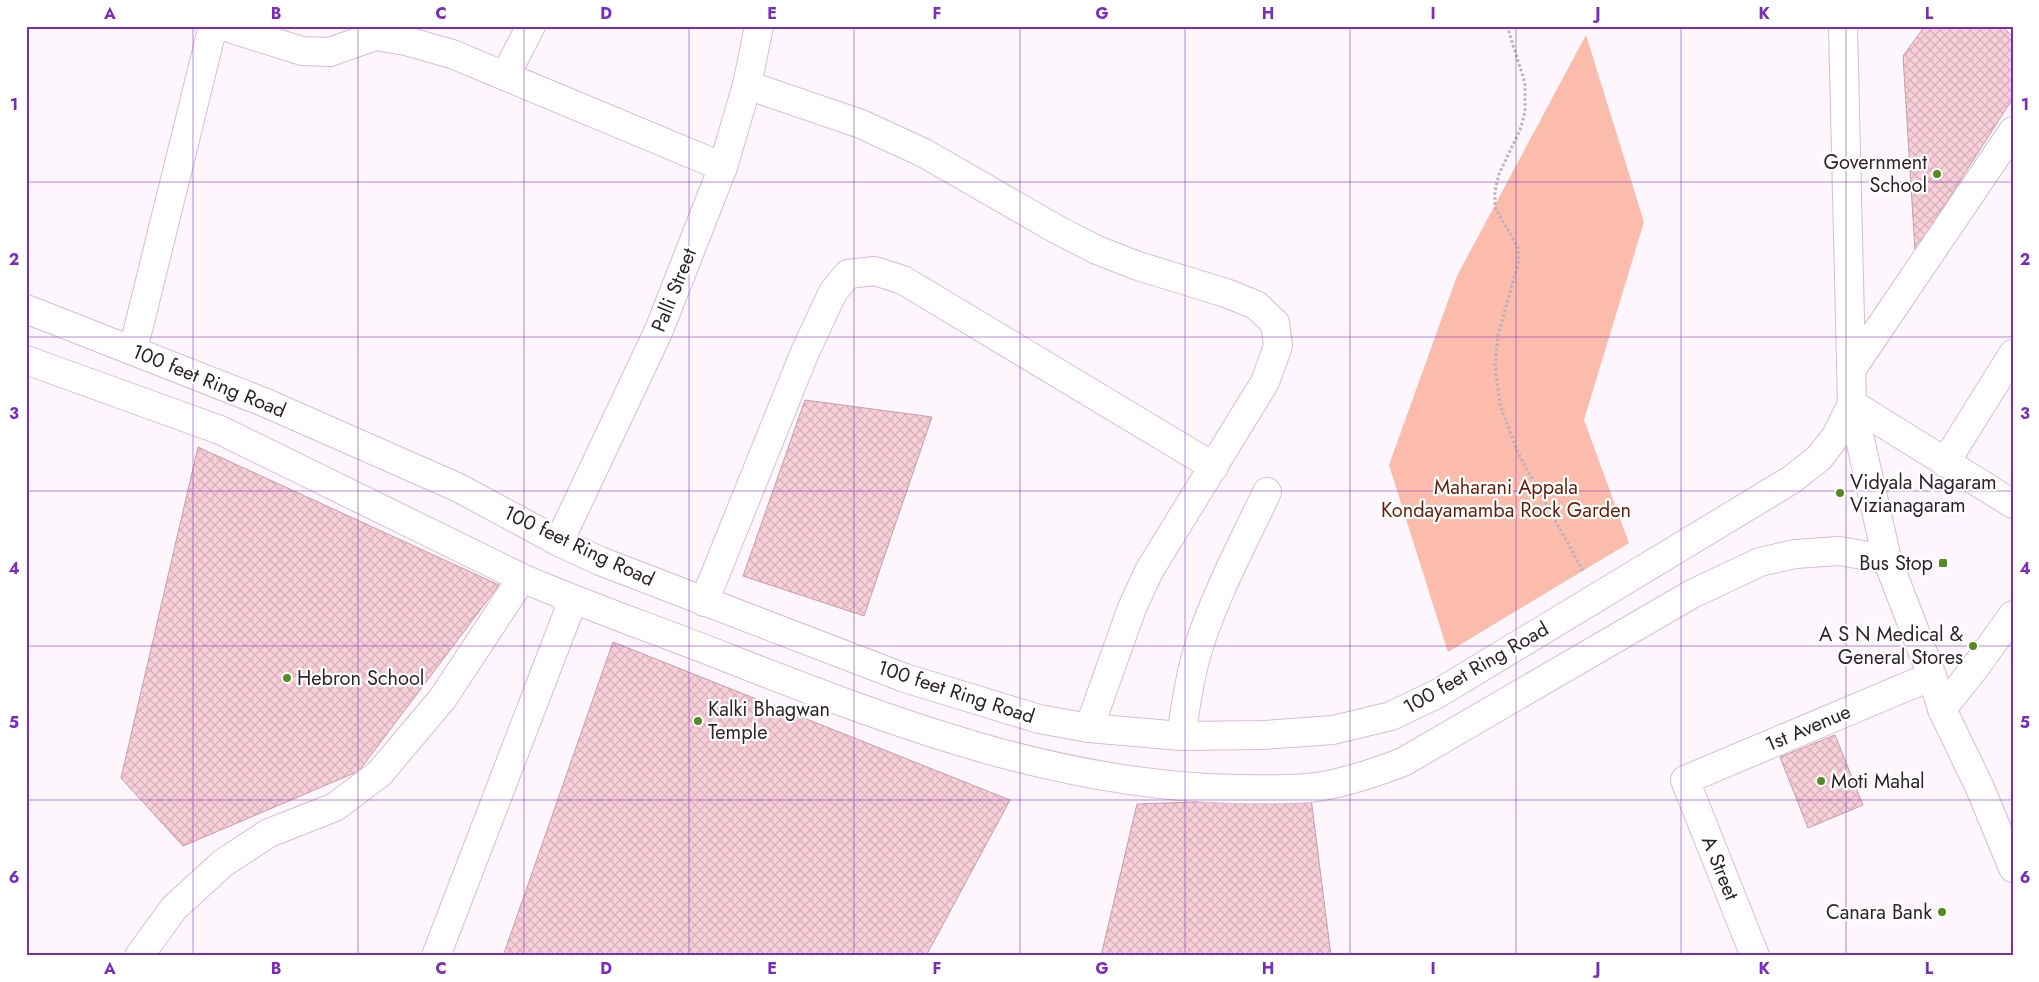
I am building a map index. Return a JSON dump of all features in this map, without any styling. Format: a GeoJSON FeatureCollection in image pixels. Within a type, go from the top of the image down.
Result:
{"type":"FeatureCollection","features":[{"type":"Feature","properties":{"kind":"street"},"geometry":{"type":"LineString","coordinates":[[133,350],[212,26]]}},
{"type":"Feature","properties":{"kind":"street"},"geometry":{"type":"LineString","coordinates":[[223,26],[302,51],[330,52],[376,36],[406,41],[452,54],[722,167]]}},
{"type":"Feature","properties":{"kind":"street"},"geometry":{"type":"LineString","coordinates":[[505,76],[531,26]]}},
{"type":"Feature","properties":{"kind":"street","name":"Palli Street"},"geometry":{"type":"LineString","coordinates":[[559,542],[659,330],[722,167],[747,85],[759,26]]}},
{"type":"Feature","properties":{"kind":"street"},"geometry":{"type":"LineString","coordinates":[[1843,26],[1852,404],[1887,559],[1932,676],[1942,709],[1980,788],[2013,868]]}},
{"type":"Feature","properties":{"kind":"street"},"geometry":{"type":"LineString","coordinates":[[747,85],[862,124],[924,153],[1056,229],[1097,250],[1138,266],[1226,293],[1256,305],[1275,323],[1278,346],[1265,382],[1149,571],[1132,608],[1089,728]]}},
{"type":"Feature","properties":{"kind":"street"},"geometry":{"type":"LineString","coordinates":[[1851,370],[2013,131]]}},
{"type":"Feature","properties":{"kind":"street"},"geometry":{"type":"LineString","coordinates":[[704,602],[805,352],[833,292],[848,274],[875,271],[903,280],[1214,467]]}},
{"type":"Feature","properties":{"kind":"street","name":"100 feet Ring Road"},"geometry":{"type":"LineString","coordinates":[[26,310],[266,403],[459,488],[600,562],[905,678],[1039,719],[1089,728],[1181,736],[1264,735],[1333,730],[1392,716],[1437,694],[1798,474],[1819,458],[1836,436],[1852,404]]}},
{"type":"Feature","properties":{"kind":"street"},"geometry":{"type":"LineString","coordinates":[[1945,463],[2013,354]]}},
{"type":"Feature","properties":{"kind":"street","name":"100 feet Ring Road"},"geometry":{"type":"LineString","coordinates":[[26,360],[220,430],[522,578],[573,600],[803,688],[996,753],[1106,777],[1191,788],[1257,789],[1322,787],[1382,770],[1403,762],[1692,594],[1760,562],[1795,554],[1839,551],[1887,559]]}},
{"type":"Feature","properties":{"kind":"street"},"geometry":{"type":"LineString","coordinates":[[1852,404],[2013,504]]}},
{"type":"Feature","properties":{"kind":"street"},"geometry":{"type":"LineString","coordinates":[[1181,736],[1189,687],[1200,644],[1214,606],[1267,492]]}},
{"type":"Feature","properties":{"kind":"street"},"geometry":{"type":"LineString","coordinates":[[139,956],[174,908],[223,863],[269,833],[335,807],[380,773],[443,698],[522,578]]}},
{"type":"Feature","properties":{"kind":"street"},"geometry":{"type":"LineString","coordinates":[[436,956],[573,600]]}},
{"type":"Feature","properties":{"kind":"street"},"geometry":{"type":"LineString","coordinates":[[1942,709],[1974,669],[2013,614]]}},
{"type":"Feature","properties":{"kind":"street","name":"1st Avenue"},"geometry":{"type":"LineString","coordinates":[[1685,780],[1932,676]]}},
{"type":"Feature","properties":{"kind":"street","name":"A Street"},"geometry":{"type":"LineString","coordinates":[[1685,780],[1756,956]]}},
{"type":"Feature","properties":{"kind":"path"},"geometry":{"type":"LineString","coordinates":[[1507,26],[1525,83],[1525,112],[1520,130],[1499,174],[1495,191],[1495,207],[1518,248],[1518,264],[1498,336],[1495,366],[1500,405],[1518,453],[1597,598]]}},
{"type":"Feature","properties":{"kind":"green space","name":"Maharani Appala Kondayamamba Rock Garden"},"geometry":{"type":"Polygon","coordinates":[[[1586,35],[1644,222],[1584,420],[1629,543],[1448,652],[1389,465],[1457,276],[1586,35]]]}},
{"type":"Feature","properties":{"kind":"building","name":"Government School"},"geometry":{"type":"Polygon","coordinates":[[[1925,26],[2002,26],[2013,37],[2013,98],[1915,251],[1903,56],[1925,26]]]}},
{"type":"Feature","properties":{"kind":"building"},"geometry":{"type":"Polygon","coordinates":[[[805,400],[932,417],[864,616],[743,576],[805,400]]]}},
{"type":"Feature","properties":{"kind":"building","name":"Hebron School"},"geometry":{"type":"Polygon","coordinates":[[[198,447],[499,585],[359,771],[183,846],[121,778],[198,447]]]}},
{"type":"Feature","properties":{"kind":"building","name":"Kalki Bhagwan Temple"},"geometry":{"type":"Polygon","coordinates":[[[613,642],[1010,800],[926,956],[503,956],[613,642]]]}},
{"type":"Feature","properties":{"kind":"building","name":"Moti Mahal"},"geometry":{"type":"Polygon","coordinates":[[[1835,735],[1863,805],[1808,828],[1780,757],[1835,735]]]}},
{"type":"Feature","properties":{"kind":"building"},"geometry":{"type":"Polygon","coordinates":[[[1311,798],[1331,956],[1101,956],[1137,804],[1311,798]]]}},
{"type":"Feature","properties":{"kind":"place","name":"Government School"},"geometry":{"type":"Point","coordinates":[1937,174]}},
{"type":"Feature","properties":{"kind":"place","name":"Vidyala Nagaram Vizianagaram"},"geometry":{"type":"Point","coordinates":[1840,493]}},
{"type":"Feature","properties":{"kind":"place","name":"Bus Stop"},"geometry":{"type":"Point","coordinates":[1943,563]}},
{"type":"Feature","properties":{"kind":"place","name":"A S N Medical & General Stores"},"geometry":{"type":"Point","coordinates":[1973,646]}},
{"type":"Feature","properties":{"kind":"place","name":"Hebron School"},"geometry":{"type":"Point","coordinates":[287,678]}},
{"type":"Feature","properties":{"kind":"place","name":"Kalki Bhagwan Temple"},"geometry":{"type":"Point","coordinates":[698,721]}},
{"type":"Feature","properties":{"kind":"place","name":"Moti Mahal"},"geometry":{"type":"Point","coordinates":[1821,781]}},
{"type":"Feature","properties":{"kind":"place","name":"Canara Bank"},"geometry":{"type":"Point","coordinates":[1942,912]}}]}
